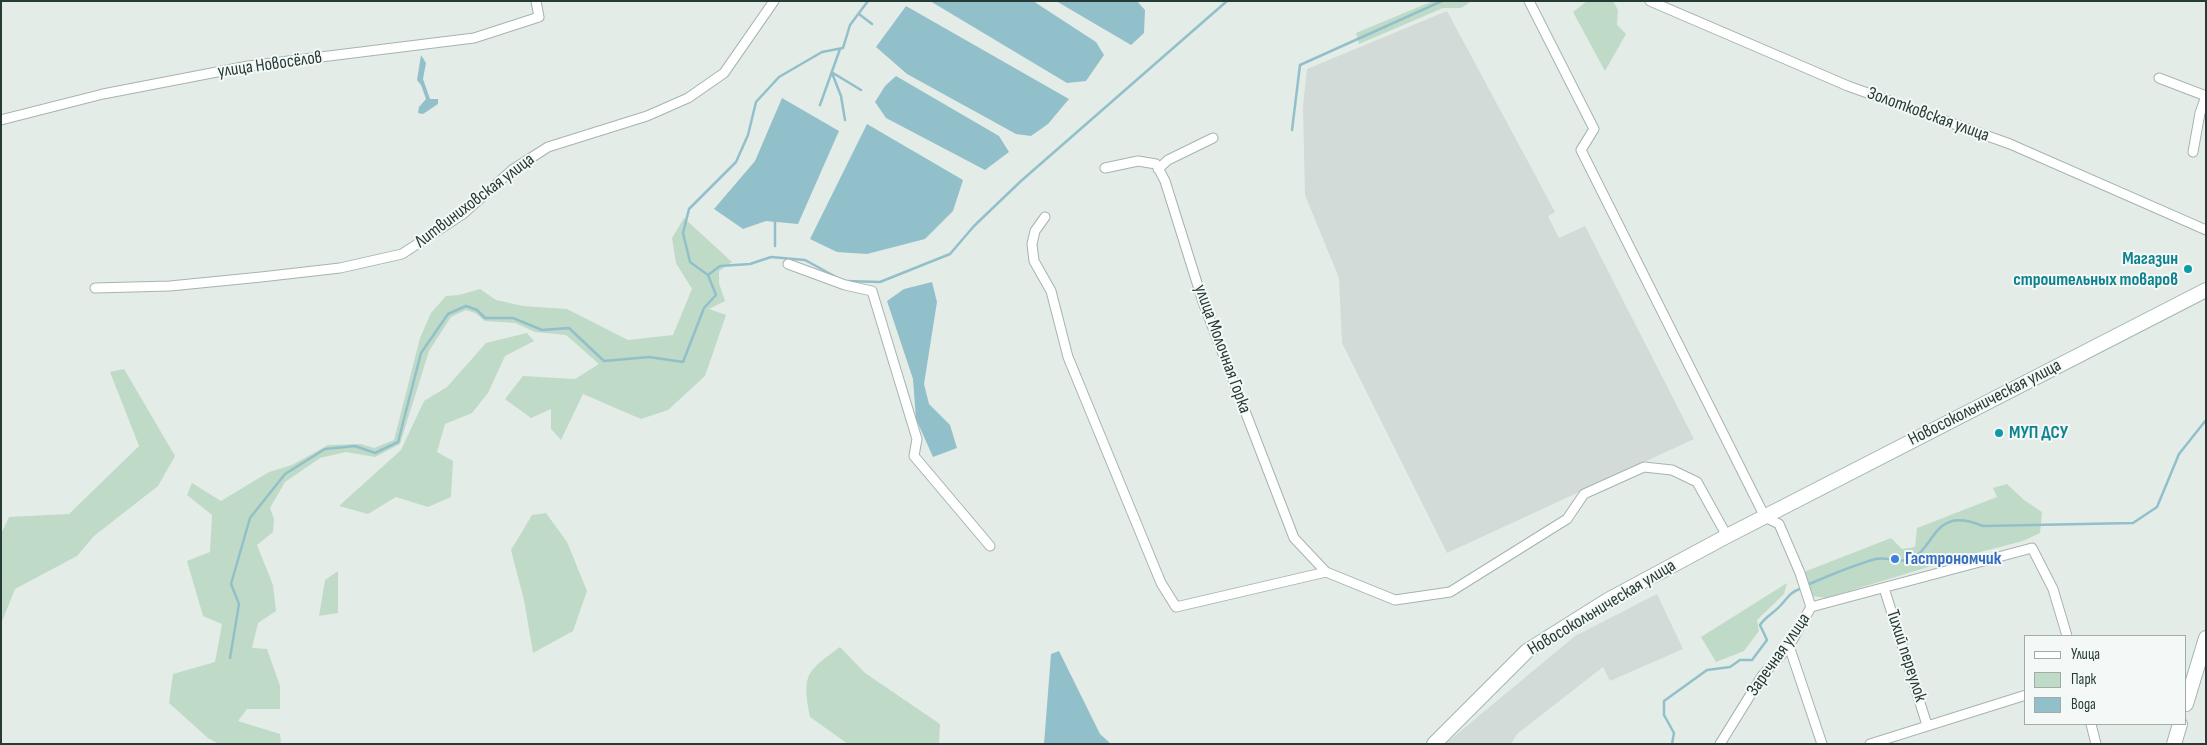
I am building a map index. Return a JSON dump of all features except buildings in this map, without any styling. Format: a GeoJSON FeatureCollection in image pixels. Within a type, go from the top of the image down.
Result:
{"type":"FeatureCollection","features":[{"type":"Feature","properties":{"kind":"main road","name":"Новосокольническая улица"},"geometry":{"type":"LineString","coordinates":[[1434,744],[1527,651],[1608,600],[1727,536],[2206,290]]}},
{"type":"Feature","properties":{"kind":"main road"},"geometry":{"type":"LineString","coordinates":[[2187,701],[2206,638]]}},
{"type":"Feature","properties":{"kind":"main road"},"geometry":{"type":"LineString","coordinates":[[2174,744],[2180,725]]}},
{"type":"Feature","properties":{"kind":"street","name":"улица Новосёлов"},"geometry":{"type":"LineString","coordinates":[[1,120],[103,94],[248,66],[474,38],[539,17],[536,1]]}},
{"type":"Feature","properties":{"kind":"street","name":"Литвиниховская улица"},"geometry":{"type":"LineString","coordinates":[[95,288],[170,286],[261,277],[340,268],[402,254],[463,214],[512,170],[548,147],[647,116],[688,98],[724,73],[774,1]]}},
{"type":"Feature","properties":{"kind":"street"},"geometry":{"type":"LineString","coordinates":[[1529,1],[1594,129],[1581,150],[1765,517],[1779,524],[1811,607]]}},
{"type":"Feature","properties":{"kind":"street","name":"Золотковская улица"},"geometry":{"type":"LineString","coordinates":[[1650,1],[1848,86],[2010,144],[2206,230]]}},
{"type":"Feature","properties":{"kind":"street"},"geometry":{"type":"LineString","coordinates":[[2160,78],[2206,96],[2200,113],[2193,152]]}},
{"type":"Feature","properties":{"kind":"street"},"geometry":{"type":"LineString","coordinates":[[1105,168],[1138,161],[1156,164],[1158,169],[1168,160],[1213,138]]}},
{"type":"Feature","properties":{"kind":"street","name":"улица Молочная Горка"},"geometry":{"type":"LineString","coordinates":[[1158,169],[1165,181],[1203,302],[1294,538],[1326,572]]}},
{"type":"Feature","properties":{"kind":"street"},"geometry":{"type":"LineString","coordinates":[[1045,217],[1035,231],[1032,244],[1034,261],[1051,291],[1068,357],[1161,583],[1176,607],[1326,572],[1395,600],[1450,592],[1567,518],[1584,494],[1644,467],[1672,470],[1697,482],[1727,536]]}},
{"type":"Feature","properties":{"kind":"street"},"geometry":{"type":"LineString","coordinates":[[788,264],[845,285],[872,291],[917,439],[914,456],[990,546]]}},
{"type":"Feature","properties":{"kind":"street","name":"Заречная улица"},"geometry":{"type":"LineString","coordinates":[[1724,742],[1762,676],[1789,646],[1811,607],[2032,548],[2053,589],[2067,635]]}},
{"type":"Feature","properties":{"kind":"street","name":"Тихий переулок"},"geometry":{"type":"LineString","coordinates":[[1884,588],[1927,725]]}},
{"type":"Feature","properties":{"kind":"street"},"geometry":{"type":"LineString","coordinates":[[1789,646],[1822,744]]}},
{"type":"Feature","properties":{"kind":"street"},"geometry":{"type":"LineString","coordinates":[[1870,744],[2024,696]]}},
{"type":"Feature","properties":{"kind":"street"},"geometry":{"type":"LineString","coordinates":[[2091,725],[2096,744]]}},
{"type":"Feature","properties":{"kind":"shaded area"},"geometry":{"type":"Polygon","coordinates":[[[1447,11],[1555,212],[1548,216],[1559,238],[1585,226],[1694,439],[1447,553],[1342,343],[1339,278],[1305,195],[1303,106],[1307,69],[1447,11]]]}},
{"type":"Feature","properties":{"kind":"shaded area"},"geometry":{"type":"Polygon","coordinates":[[[1657,594],[1683,649],[1610,681],[1603,667],[1517,734],[1511,744],[1445,744],[1575,636],[1657,594]]]}},
{"type":"Feature","properties":{"kind":"green space"},"geometry":{"type":"Polygon","coordinates":[[[1433,1],[1472,1],[1461,8],[1443,8],[1359,44],[1356,33],[1433,1]]]}},
{"type":"Feature","properties":{"kind":"green space"},"geometry":{"type":"Polygon","coordinates":[[[1587,1],[1613,1],[1618,10],[1617,25],[1626,34],[1605,71],[1573,12],[1587,1]]]}},
{"type":"Feature","properties":{"kind":"green space"},"geometry":{"type":"Polygon","coordinates":[[[684,218],[732,262],[719,271],[719,283],[725,301],[709,309],[726,315],[705,376],[668,410],[641,419],[583,394],[561,440],[551,429],[551,409],[531,418],[505,399],[523,376],[575,379],[599,364],[566,335],[535,332],[515,323],[485,321],[475,313],[466,310],[451,317],[429,351],[400,444],[375,457],[346,452],[320,458],[285,482],[270,508],[274,519],[273,532],[257,545],[273,585],[276,611],[258,623],[252,648],[267,649],[280,686],[280,709],[247,709],[238,721],[280,734],[281,744],[219,744],[208,738],[169,703],[173,674],[215,662],[222,624],[203,616],[187,561],[210,552],[212,515],[187,495],[192,483],[221,501],[269,472],[292,465],[328,445],[361,444],[374,448],[394,440],[420,338],[431,313],[446,296],[459,295],[480,289],[496,300],[523,306],[567,309],[628,340],[673,335],[692,289],[676,263],[672,238],[684,218]]]}},
{"type":"Feature","properties":{"kind":"green space"},"geometry":{"type":"Polygon","coordinates":[[[527,333],[534,341],[505,356],[488,393],[472,413],[445,424],[437,452],[453,461],[451,497],[428,507],[396,497],[368,514],[339,506],[401,450],[424,401],[447,387],[486,343],[527,333]]]}},
{"type":"Feature","properties":{"kind":"green space"},"geometry":{"type":"Polygon","coordinates":[[[124,369],[175,456],[158,486],[94,536],[77,556],[15,589],[1,624],[1,534],[9,517],[69,514],[139,446],[110,372],[124,369]]]}},
{"type":"Feature","properties":{"kind":"green space"},"geometry":{"type":"Polygon","coordinates":[[[2007,484],[2024,500],[2042,512],[2040,533],[2023,541],[1961,557],[1826,598],[1812,596],[1804,572],[1891,538],[1902,549],[1915,547],[1917,528],[1997,497],[1993,488],[2007,484]]]}},
{"type":"Feature","properties":{"kind":"green space"},"geometry":{"type":"Polygon","coordinates":[[[546,513],[567,542],[587,591],[573,631],[533,653],[524,600],[511,550],[532,515],[546,513]]]}},
{"type":"Feature","properties":{"kind":"green space"},"geometry":{"type":"Polygon","coordinates":[[[338,571],[338,613],[319,616],[325,580],[338,571]]]}},
{"type":"Feature","properties":{"kind":"green space"},"geometry":{"type":"Polygon","coordinates":[[[1787,583],[1784,594],[1757,620],[1759,631],[1744,651],[1716,662],[1701,637],[1787,583]]]}},
{"type":"Feature","properties":{"kind":"green space"},"geometry":{"type":"Polygon","coordinates":[[[840,647],[865,673],[940,724],[939,744],[848,744],[810,717],[807,691],[809,675],[820,662],[840,647]]]}},
{"type":"Feature","properties":{"kind":"water"},"geometry":{"type":"Polygon","coordinates":[[[930,1],[1033,1],[1096,42],[1104,55],[1086,81],[1067,83],[930,1]]]}},
{"type":"Feature","properties":{"kind":"water"},"geometry":{"type":"Polygon","coordinates":[[[1056,1],[1137,1],[1145,10],[1144,33],[1131,45],[1056,1]]]}},
{"type":"Feature","properties":{"kind":"water"},"geometry":{"type":"Polygon","coordinates":[[[906,6],[1069,99],[1048,124],[1031,136],[1016,134],[907,74],[876,47],[906,6]]]}},
{"type":"Feature","properties":{"kind":"water"},"geometry":{"type":"Polygon","coordinates":[[[421,55],[426,63],[423,79],[430,99],[438,99],[438,104],[423,114],[418,113],[419,107],[426,99],[417,80],[421,55]]]}},
{"type":"Feature","properties":{"kind":"water"},"geometry":{"type":"Polygon","coordinates":[[[896,76],[999,136],[1009,152],[985,170],[886,118],[875,102],[885,86],[896,76]]]}},
{"type":"Feature","properties":{"kind":"water"},"geometry":{"type":"Polygon","coordinates":[[[782,98],[839,131],[798,224],[766,221],[743,229],[714,209],[755,161],[782,98]]]}},
{"type":"Feature","properties":{"kind":"water"},"geometry":{"type":"Polygon","coordinates":[[[867,124],[963,180],[953,211],[925,239],[867,254],[837,252],[810,239],[867,124]]]}},
{"type":"Feature","properties":{"kind":"water"},"geometry":{"type":"Polygon","coordinates":[[[932,282],[937,302],[924,384],[929,404],[950,425],[957,448],[933,457],[916,419],[913,379],[887,301],[904,289],[932,282]]]}},
{"type":"Feature","properties":{"kind":"water"},"geometry":{"type":"Polygon","coordinates":[[[1059,651],[1100,734],[1111,744],[1044,744],[1051,654],[1059,651]]]}},
{"type":"Feature","properties":{"kind":"waterway"},"geometry":{"type":"LineString","coordinates":[[230,658],[239,604],[231,584],[250,518],[285,474],[325,449],[355,446],[375,453],[398,442],[421,353],[448,314],[466,306],[477,310],[485,318],[513,318],[542,330],[569,328],[604,361],[649,357],[683,362],[704,308],[716,295],[708,275],[690,262],[683,233],[689,209],[736,162],[748,135],[756,102],[779,77],[822,52],[843,48],[850,25],[868,1]]}},
{"type":"Feature","properties":{"kind":"waterway"},"geometry":{"type":"LineString","coordinates":[[845,281],[880,282],[950,254],[974,226],[1021,181],[1227,1]]}},
{"type":"Feature","properties":{"kind":"waterway"},"geometry":{"type":"LineString","coordinates":[[1292,130],[1300,65],[1442,1]]}},
{"type":"Feature","properties":{"kind":"waterway"},"geometry":{"type":"LineString","coordinates":[[859,14],[872,24]]}},
{"type":"Feature","properties":{"kind":"waterway"},"geometry":{"type":"LineString","coordinates":[[820,105],[840,49]]}},
{"type":"Feature","properties":{"kind":"waterway"},"geometry":{"type":"LineString","coordinates":[[832,73],[841,96],[845,120]]}},
{"type":"Feature","properties":{"kind":"waterway"},"geometry":{"type":"LineString","coordinates":[[833,73],[861,90]]}},
{"type":"Feature","properties":{"kind":"waterway"},"geometry":{"type":"LineString","coordinates":[[775,220],[775,246]]}},
{"type":"Feature","properties":{"kind":"waterway"},"geometry":{"type":"LineString","coordinates":[[708,275],[720,266],[750,264],[771,257],[805,260],[836,277]]}},
{"type":"Feature","properties":{"kind":"waterway"},"geometry":{"type":"LineString","coordinates":[[1807,585],[1850,567],[1876,559],[1907,560],[1917,555],[1944,525],[1953,521],[1966,521],[1983,526],[2133,523],[2157,507],[2179,454],[2206,420]]}},
{"type":"Feature","properties":{"kind":"waterway"},"geometry":{"type":"LineString","coordinates":[[1672,744],[1674,733],[1664,715],[1664,701],[1707,670],[1730,667],[1740,660],[1752,660],[1767,640],[1760,625],[1790,595],[1802,588]]}},
{"type":"Feature","properties":{"kind":"place","name":"Магазин строительных товаров"},"geometry":{"type":"Point","coordinates":[2188,269]}},
{"type":"Feature","properties":{"kind":"place","name":"МУП ДСУ"},"geometry":{"type":"Point","coordinates":[1999,433]}},
{"type":"Feature","properties":{"kind":"place","name":"Гастрономчик"},"geometry":{"type":"Point","coordinates":[1895,559]}}]}
